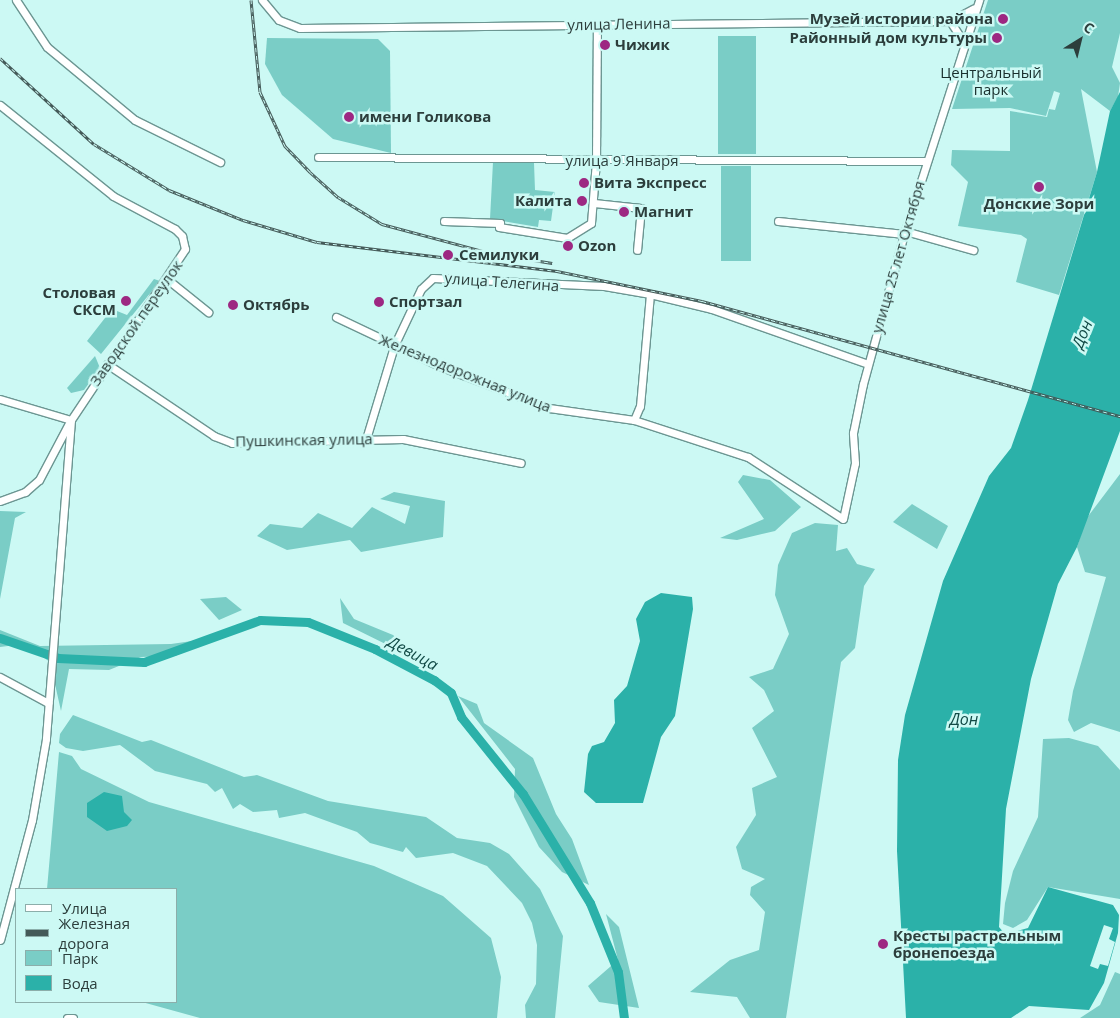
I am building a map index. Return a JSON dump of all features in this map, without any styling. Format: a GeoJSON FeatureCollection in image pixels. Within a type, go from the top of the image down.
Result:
{"type":"FeatureCollection","features":[{"type":"Feature","properties":{"kind":"street"},"geometry":{"type":"LineString","coordinates":[[16,0],[47,47],[135,120],[220,162]]}},
{"type":"Feature","properties":{"kind":"street","name":"улица Ленина"},"geometry":{"type":"LineString","coordinates":[[262,0],[279,20],[300,28],[950,21],[970,13],[978,1]]}},
{"type":"Feature","properties":{"kind":"street","name":"улица 25 лет Октября"},"geometry":{"type":"LineString","coordinates":[[843,519],[855,463],[853,433],[868,364],[904,233],[978,1]]}},
{"type":"Feature","properties":{"kind":"street"},"geometry":{"type":"LineString","coordinates":[[950,21],[965,44]]}},
{"type":"Feature","properties":{"kind":"street"},"geometry":{"type":"LineString","coordinates":[[444,220],[500,222],[499,228],[568,238],[591,223],[596,161],[597,24]]}},
{"type":"Feature","properties":{"kind":"street","name":"Заводской переулок"},"geometry":{"type":"LineString","coordinates":[[0,105],[113,196],[182,236],[182,256],[71,420],[39,480],[25,492],[0,501]]}},
{"type":"Feature","properties":{"kind":"street","name":"улица 9 Января"},"geometry":{"type":"LineString","coordinates":[[318,157],[596,161],[926,161]]}},
{"type":"Feature","properties":{"kind":"street"},"geometry":{"type":"LineString","coordinates":[[594,203],[641,208],[637,250]]}},
{"type":"Feature","properties":{"kind":"street"},"geometry":{"type":"LineString","coordinates":[[778,221],[904,233],[973,250]]}},
{"type":"Feature","properties":{"kind":"street","name":"улица Телегина"},"geometry":{"type":"LineString","coordinates":[[366,439],[394,346],[421,289],[433,278],[604,286],[650,294],[712,309],[868,364]]}},
{"type":"Feature","properties":{"kind":"street"},"geometry":{"type":"LineString","coordinates":[[167,279],[208,312]]}},
{"type":"Feature","properties":{"kind":"street"},"geometry":{"type":"LineString","coordinates":[[634,420],[640,406],[650,294]]}},
{"type":"Feature","properties":{"kind":"street","name":"Железнодорожная улица"},"geometry":{"type":"LineString","coordinates":[[336,317],[394,346],[549,408],[634,420],[748,457],[843,519]]}},
{"type":"Feature","properties":{"kind":"street","name":"Пушкинская улица"},"geometry":{"type":"LineString","coordinates":[[108,364],[214,436],[232,443],[366,439],[419,442],[521,463]]}},
{"type":"Feature","properties":{"kind":"street"},"geometry":{"type":"LineString","coordinates":[[0,400],[71,420],[54,604],[48,703],[32,820],[0,940]]}},
{"type":"Feature","properties":{"kind":"street"},"geometry":{"type":"LineString","coordinates":[[0,677],[48,703]]}},
{"type":"Feature","properties":{"kind":"street"},"geometry":{"type":"LineString","coordinates":[[67,1018],[73,1018]]}},
{"type":"Feature","properties":{"kind":"green space","name":"Центральный парк"},"geometry":{"type":"Polygon","coordinates":[[[988,0],[1120,0],[1120,33],[1112,67],[1120,83],[1118,97],[1110,111],[1081,89],[1097,172],[1059,295],[1016,282],[1027,239],[1021,235],[958,226],[968,182],[951,165],[952,150],[1010,151],[1010,111],[1047,117],[1049,109],[1055,110],[1060,93],[1054,91],[1046,116],[1010,108],[952,109],[988,0]]]}},
{"type":"Feature","properties":{"kind":"green space"},"geometry":{"type":"Polygon","coordinates":[[[718,36],[756,36],[756,154],[718,154],[718,36]]]}},
{"type":"Feature","properties":{"kind":"green space","name":"имени Голикова"},"geometry":{"type":"Polygon","coordinates":[[[267,38],[378,39],[390,51],[391,153],[333,139],[282,95],[265,64],[267,38]]]}},
{"type":"Feature","properties":{"kind":"green space"},"geometry":{"type":"Polygon","coordinates":[[[493,162],[534,163],[535,190],[555,192],[551,221],[539,220],[538,227],[490,219],[493,162]]]}},
{"type":"Feature","properties":{"kind":"green space"},"geometry":{"type":"Polygon","coordinates":[[[721,166],[751,166],[751,261],[721,261],[721,166]]]}},
{"type":"Feature","properties":{"kind":"green space"},"geometry":{"type":"Polygon","coordinates":[[[154,279],[160,281],[101,354],[87,341],[112,309],[127,315],[154,279]]]}},
{"type":"Feature","properties":{"kind":"green space"},"geometry":{"type":"Polygon","coordinates":[[[95,356],[100,368],[84,390],[71,393],[67,388],[95,356]]]}},
{"type":"Feature","properties":{"kind":"green space"},"geometry":{"type":"Polygon","coordinates":[[[1120,474],[1120,732],[1091,723],[1074,732],[1068,720],[1073,691],[1106,577],[1085,572],[1077,547],[1086,519],[1120,474]]]}},
{"type":"Feature","properties":{"kind":"green space"},"geometry":{"type":"Polygon","coordinates":[[[743,475],[770,480],[801,507],[775,531],[737,540],[720,538],[764,519],[738,482],[743,475]]]}},
{"type":"Feature","properties":{"kind":"green space"},"geometry":{"type":"Polygon","coordinates":[[[394,492],[445,501],[443,537],[361,552],[350,540],[287,550],[257,536],[270,524],[302,528],[318,513],[352,528],[372,507],[405,524],[410,506],[380,499],[394,492]]]}},
{"type":"Feature","properties":{"kind":"green space"},"geometry":{"type":"Polygon","coordinates":[[[912,504],[948,526],[937,549],[893,522],[912,504]]]}},
{"type":"Feature","properties":{"kind":"green space"},"geometry":{"type":"Polygon","coordinates":[[[0,511],[26,512],[15,518],[0,599],[0,511]]]}},
{"type":"Feature","properties":{"kind":"green space"},"geometry":{"type":"Polygon","coordinates":[[[815,523],[838,525],[836,551],[847,548],[857,564],[875,569],[864,586],[855,648],[841,662],[786,1018],[750,1018],[737,997],[690,992],[730,960],[759,950],[765,912],[750,895],[751,887],[765,879],[742,869],[736,847],[756,815],[752,788],[777,777],[752,728],[774,711],[764,690],[749,677],[773,669],[789,634],[775,595],[778,565],[792,533],[815,523]]]}},
{"type":"Feature","properties":{"kind":"green space"},"geometry":{"type":"Polygon","coordinates":[[[226,597],[242,610],[219,620],[200,599],[226,597]]]}},
{"type":"Feature","properties":{"kind":"green space"},"geometry":{"type":"Polygon","coordinates":[[[340,598],[354,619],[393,635],[430,666],[343,623],[340,598]]]}},
{"type":"Feature","properties":{"kind":"green space"},"geometry":{"type":"Polygon","coordinates":[[[0,630],[40,646],[171,644],[220,637],[175,656],[141,657],[109,670],[69,669],[61,711],[50,662],[24,644],[0,647],[0,630]]]}},
{"type":"Feature","properties":{"kind":"green space"},"geometry":{"type":"Polygon","coordinates":[[[458,696],[477,704],[484,723],[533,758],[556,814],[572,839],[589,885],[562,872],[539,847],[514,797],[515,769],[458,696]]]}},
{"type":"Feature","properties":{"kind":"green space"},"geometry":{"type":"Polygon","coordinates":[[[73,715],[142,742],[151,740],[244,777],[257,775],[328,801],[426,817],[457,838],[490,843],[509,854],[540,889],[563,936],[555,1018],[526,1018],[525,1005],[536,984],[537,945],[532,923],[522,903],[487,866],[453,853],[416,858],[406,847],[403,852],[370,843],[357,832],[305,813],[279,818],[277,810],[253,812],[240,804],[233,809],[222,788],[215,792],[207,784],[155,771],[120,745],[83,751],[66,748],[59,743],[60,734],[73,715]]]}},
{"type":"Feature","properties":{"kind":"green space"},"geometry":{"type":"Polygon","coordinates":[[[1069,738],[1098,746],[1120,770],[1120,899],[1048,887],[1027,920],[1013,928],[1003,924],[1005,903],[1013,871],[1038,817],[1043,739],[1069,738]]]}},
{"type":"Feature","properties":{"kind":"green space"},"geometry":{"type":"Polygon","coordinates":[[[59,752],[72,756],[81,769],[149,802],[374,866],[443,896],[491,938],[501,977],[497,1018],[200,1018],[146,1003],[178,1003],[178,888],[47,888],[59,752]]]}},
{"type":"Feature","properties":{"kind":"green space"},"geometry":{"type":"Polygon","coordinates":[[[606,914],[619,927],[639,1008],[599,1002],[588,986],[618,960],[606,914]]]}},
{"type":"Feature","properties":{"kind":"green space"},"geometry":{"type":"Polygon","coordinates":[[[1115,972],[1120,974],[1120,1018],[1080,1018],[1100,1005],[1115,972]]]}},
{"type":"Feature","properties":{"kind":"water","name":"Дон"},"geometry":{"type":"Polygon","coordinates":[[[1120,92],[1120,431],[1077,547],[1058,584],[1031,679],[1006,809],[999,927],[1005,934],[1028,928],[1048,887],[1113,905],[1119,915],[1118,933],[1104,983],[1089,1010],[1029,1006],[1011,1018],[906,1018],[897,851],[898,760],[905,715],[943,581],[989,476],[1011,448],[1028,400],[1097,172],[1110,111],[1120,92]]]}},
{"type":"Feature","properties":{"kind":"water"},"geometry":{"type":"Polygon","coordinates":[[[661,593],[692,597],[693,609],[675,716],[661,737],[643,803],[596,803],[584,792],[588,754],[592,746],[604,742],[615,723],[614,700],[627,686],[640,641],[636,619],[645,602],[661,593]]]}},
{"type":"Feature","properties":{"kind":"water"},"geometry":{"type":"Polygon","coordinates":[[[104,792],[122,796],[124,812],[132,820],[127,826],[107,831],[87,817],[87,803],[104,792]]]}},
{"type":"Feature","properties":{"kind":"pier"},"geometry":{"type":"Polygon","coordinates":[[[1104,925],[1113,928],[1109,939],[1115,942],[1108,966],[1100,964],[1098,969],[1090,966],[1104,925]]]}},
{"type":"Feature","properties":{"kind":"waterway","name":"Девица"},"geometry":{"type":"LineString","coordinates":[[0,638],[58,658],[144,662],[260,620],[308,622],[375,649],[434,680],[451,693],[461,717],[523,794],[590,903],[618,972],[624,1018]]}},
{"type":"Feature","properties":{"kind":"railway"},"geometry":{"type":"LineString","coordinates":[[251,0],[260,92],[285,146],[310,172],[338,197],[382,224],[505,257]]}},
{"type":"Feature","properties":{"kind":"railway"},"geometry":{"type":"LineString","coordinates":[[0,58],[94,144],[169,190],[243,220],[317,242],[557,271],[702,301],[1120,416]]}},
{"type":"Feature","properties":{"kind":"railway"},"geometry":{"type":"LineString","coordinates":[[497,254],[552,263]]}},
{"type":"Feature","properties":{"kind":"place","name":"Музей истории района"},"geometry":{"type":"Point","coordinates":[1003,19]}},
{"type":"Feature","properties":{"kind":"place","name":"Районный дом культуры"},"geometry":{"type":"Point","coordinates":[997,38]}},
{"type":"Feature","properties":{"kind":"place","name":"Чижик"},"geometry":{"type":"Point","coordinates":[605,45]}},
{"type":"Feature","properties":{"kind":"place","name":"имени Голикова"},"geometry":{"type":"Point","coordinates":[349,117]}},
{"type":"Feature","properties":{"kind":"place","name":"Вита Экспресс"},"geometry":{"type":"Point","coordinates":[584,183]}},
{"type":"Feature","properties":{"kind":"place","name":"Донские Зори"},"geometry":{"type":"Point","coordinates":[1039,187]}},
{"type":"Feature","properties":{"kind":"place","name":"Калита"},"geometry":{"type":"Point","coordinates":[582,201]}},
{"type":"Feature","properties":{"kind":"place","name":"Магнит"},"geometry":{"type":"Point","coordinates":[624,212]}},
{"type":"Feature","properties":{"kind":"place","name":"Ozon"},"geometry":{"type":"Point","coordinates":[568,246]}},
{"type":"Feature","properties":{"kind":"place","name":"Семилуки"},"geometry":{"type":"Point","coordinates":[448,255]}},
{"type":"Feature","properties":{"kind":"place","name":"Столовая СКСМ"},"geometry":{"type":"Point","coordinates":[126,301]}},
{"type":"Feature","properties":{"kind":"place","name":"Спортзал"},"geometry":{"type":"Point","coordinates":[379,302]}},
{"type":"Feature","properties":{"kind":"place","name":"Октябрь"},"geometry":{"type":"Point","coordinates":[233,305]}},
{"type":"Feature","properties":{"kind":"place","name":"Кресты растрельным бронепоезда"},"geometry":{"type":"Point","coordinates":[883,944]}}]}
